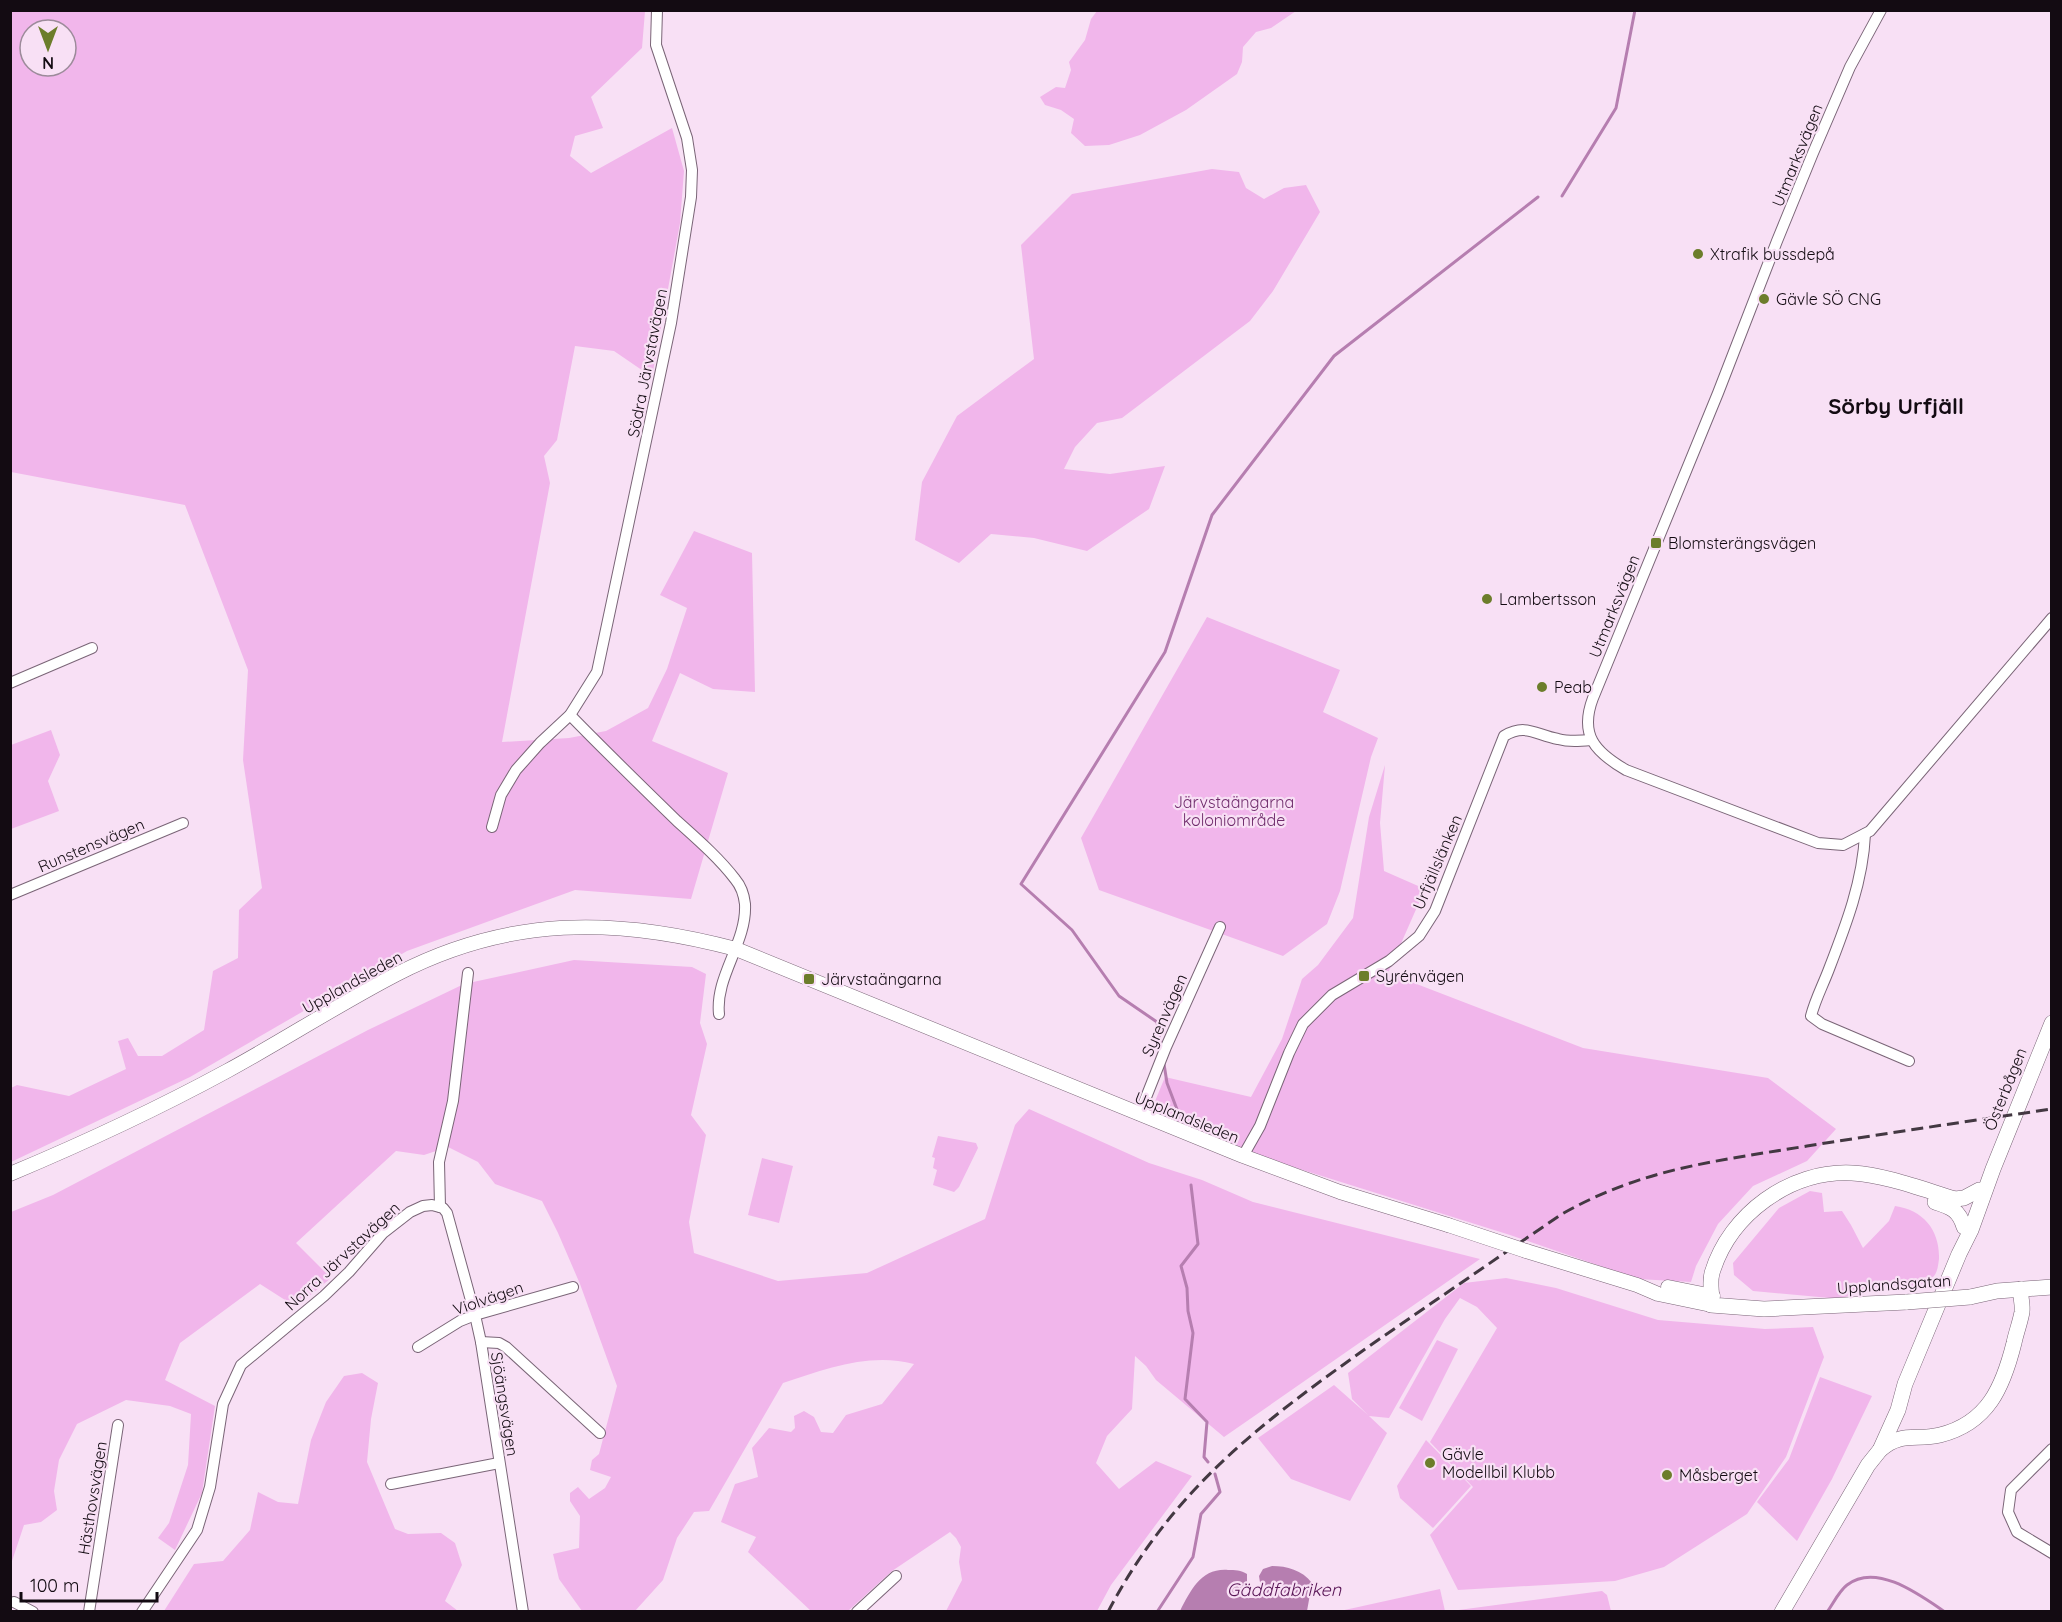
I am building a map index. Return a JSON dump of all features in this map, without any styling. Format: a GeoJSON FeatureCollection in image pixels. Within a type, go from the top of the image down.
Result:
{"type":"FeatureCollection","features":[{"type":"Feature","properties":{"kind":"main road","name":"Österbågen"},"geometry":{"type":"LineString","coordinates":[[1782,1611],[1868,1465],[1880,1450],[1898,1410],[1905,1384],[1971,1230],[1992,1168],[2052,1023]]}},
{"type":"Feature","properties":{"kind":"main road","name":"Österbågen"},"geometry":{"type":"LineString","coordinates":[[1959,1254],[1964,1227],[1978,1190],[1992,1168]]}},
{"type":"Feature","properties":{"kind":"main road"},"geometry":{"type":"LineString","coordinates":[[1712,1300],[1710,1286],[1713,1270],[1738,1225],[1760,1203],[1785,1187],[1833,1173],[1851,1173],[1868,1174],[1955,1199],[1964,1198],[1978,1190]]}},
{"type":"Feature","properties":{"kind":"main road"},"geometry":{"type":"LineString","coordinates":[[1712,1300],[1719,1286],[1726,1257],[1753,1219],[1764,1208],[1788,1193],[1818,1182],[1850,1180],[1867,1182],[1914,1195],[1953,1208],[1958,1212],[1964,1227]]}},
{"type":"Feature","properties":{"kind":"main road","name":"Upplandsgatan"},"geometry":{"type":"LineString","coordinates":[[2021,1293],[2052,1287]]}},
{"type":"Feature","properties":{"kind":"main road"},"geometry":{"type":"LineString","coordinates":[[1898,1410],[1904,1423],[1922,1430],[1939,1429],[1955,1422],[1978,1405],[1996,1382],[2013,1306],[2021,1293]]}},
{"type":"Feature","properties":{"kind":"main road"},"geometry":{"type":"LineString","coordinates":[[1880,1450],[1897,1438],[1940,1435],[1958,1429],[1984,1411],[1998,1392],[2007,1371],[2022,1311],[2021,1293]]}},
{"type":"Feature","properties":{"kind":"main road","name":"Upplandsgatan"},"geometry":{"type":"LineString","coordinates":[[1712,1300],[1821,1307],[2021,1293],[2052,1294]]}},
{"type":"Feature","properties":{"kind":"main road","name":"Österbågen"},"geometry":{"type":"LineString","coordinates":[[1868,1465],[1873,1447],[1891,1407],[1905,1384]]}},
{"type":"Feature","properties":{"kind":"main road","name":"Österbågen"},"geometry":{"type":"LineString","coordinates":[[1774,1611],[1809,1568]]}},
{"type":"Feature","properties":{"kind":"street","name":"Södra Järvstavägen"},"geometry":{"type":"LineString","coordinates":[[492,827],[501,795],[516,770],[570,715],[597,672],[671,323],[691,197],[692,170],[687,138],[656,45],[657,10]]}},
{"type":"Feature","properties":{"kind":"street","name":"Utmarksvägen"},"geometry":{"type":"LineString","coordinates":[[1591,740],[1587,721],[1588,711],[1608,659],[1718,393],[1776,241],[1813,153],[1850,67],[1881,10]]}},
{"type":"Feature","properties":{"kind":"street"},"geometry":{"type":"LineString","coordinates":[[1591,740],[1606,758],[1626,770],[1818,843],[1843,845],[1870,831],[2052,618]]}},
{"type":"Feature","properties":{"kind":"street"},"geometry":{"type":"LineString","coordinates":[[10,683],[92,648]]}},
{"type":"Feature","properties":{"kind":"street"},"geometry":{"type":"LineString","coordinates":[[570,715],[736,879],[742,890],[745,902],[744,917],[736,949],[723,984],[719,1014]]}},
{"type":"Feature","properties":{"kind":"street","name":"Urfjällslänken"},"geometry":{"type":"LineString","coordinates":[[1243,1156],[1260,1126],[1303,1024],[1332,995],[1389,961],[1419,936],[1436,911],[1504,736],[1521,729],[1568,741],[1591,740]]}},
{"type":"Feature","properties":{"kind":"street","name":"Runstensvägen"},"geometry":{"type":"LineString","coordinates":[[10,895],[183,823]]}},
{"type":"Feature","properties":{"kind":"street"},"geometry":{"type":"LineString","coordinates":[[1865,834],[1864,857],[1856,896],[1811,1017],[1822,1024],[1909,1061]]}},
{"type":"Feature","properties":{"kind":"street","name":"Upplandsleden"},"geometry":{"type":"LineString","coordinates":[[10,1174],[87,1141],[226,1072],[396,975],[471,944],[519,933],[589,926],[664,932],[736,949],[1138,1115],[1340,1192],[1637,1285],[1660,1286],[1712,1300]]}},
{"type":"Feature","properties":{"kind":"street","name":"Syrenvägen"},"geometry":{"type":"LineString","coordinates":[[1138,1115],[1220,927]]}},
{"type":"Feature","properties":{"kind":"street"},"geometry":{"type":"LineString","coordinates":[[440,1207],[439,1162],[453,1101],[468,973]]}},
{"type":"Feature","properties":{"kind":"street","name":"Norra Järvstavägen"},"geometry":{"type":"LineString","coordinates":[[142,1611],[197,1530],[210,1487],[223,1404],[241,1365],[324,1296],[395,1222],[416,1208],[432,1204],[440,1207]]}},
{"type":"Feature","properties":{"kind":"street","name":"Sjöängsvägen"},"geometry":{"type":"LineString","coordinates":[[440,1207],[445,1210],[450,1221],[481,1342],[523,1611]]}},
{"type":"Feature","properties":{"kind":"street","name":"Violvägen"},"geometry":{"type":"LineString","coordinates":[[418,1347],[460,1321],[475,1315],[573,1287]]}},
{"type":"Feature","properties":{"kind":"street"},"geometry":{"type":"LineString","coordinates":[[481,1342],[500,1343],[506,1347],[600,1433]]}},
{"type":"Feature","properties":{"kind":"street","name":"Hästhovsvägen"},"geometry":{"type":"LineString","coordinates":[[89,1611],[118,1425]]}},
{"type":"Feature","properties":{"kind":"street"},"geometry":{"type":"LineString","coordinates":[[2052,1449],[2011,1490],[2008,1512],[2018,1532],[2052,1553]]}},
{"type":"Feature","properties":{"kind":"street"},"geometry":{"type":"LineString","coordinates":[[392,1484],[499,1463]]}},
{"type":"Feature","properties":{"kind":"street"},"geometry":{"type":"LineString","coordinates":[[857,1611],[896,1576]]}},
{"type":"Feature","properties":{"kind":"street"},"geometry":{"type":"LineString","coordinates":[[14,1602],[33,1611]]}},
{"type":"Feature","properties":{"kind":"green space"},"geometry":{"type":"Polygon","coordinates":[[[10,11],[645,11],[642,48],[591,97],[603,128],[575,136],[570,156],[591,173],[672,128],[684,171],[680,223],[652,377],[614,351],[575,346],[557,440],[544,456],[550,483],[502,742],[569,738],[606,731],[648,708],[667,669],[687,608],[660,595],[694,531],[752,553],[755,692],[713,689],[680,673],[652,741],[728,773],[691,899],[575,890],[407,951],[190,1077],[11,1162],[11,1088],[17,1085],[69,1096],[126,1069],[118,1041],[128,1038],[138,1056],[162,1056],[204,1030],[213,971],[238,958],[239,910],[262,888],[243,760],[248,670],[185,505],[11,472],[10,11]]]}},
{"type":"Feature","properties":{"kind":"green space"},"geometry":{"type":"Polygon","coordinates":[[[1097,11],[1296,11],[1271,28],[1256,32],[1243,47],[1242,62],[1237,74],[1186,110],[1140,135],[1109,145],[1085,146],[1071,133],[1074,119],[1061,110],[1045,105],[1040,97],[1056,87],[1065,88],[1071,70],[1069,62],[1085,40],[1091,19],[1097,11]]]}},
{"type":"Feature","properties":{"kind":"green space"},"geometry":{"type":"Polygon","coordinates":[[[1212,169],[1239,172],[1246,188],[1264,199],[1284,188],[1306,185],[1320,212],[1273,291],[1250,321],[1122,418],[1097,423],[1075,447],[1064,469],[1110,474],[1165,466],[1149,509],[1087,551],[1034,538],[991,534],[959,563],[915,540],[922,482],[957,416],[1034,359],[1021,245],[1072,194],[1212,169]]]}},
{"type":"Feature","properties":{"kind":"green space","name":"Järvstaängarna koloniområde"},"geometry":{"type":"Polygon","coordinates":[[[1207,617],[1340,670],[1323,712],[1378,738],[1371,757],[1340,891],[1327,924],[1283,956],[1099,890],[1081,838],[1207,617]]]}},
{"type":"Feature","properties":{"kind":"green space"},"geometry":{"type":"Polygon","coordinates":[[[51,730],[60,755],[48,781],[59,811],[11,829],[11,745],[51,730]]]}},
{"type":"Feature","properties":{"kind":"green space"},"geometry":{"type":"Polygon","coordinates":[[[1385,765],[1380,823],[1384,871],[1425,889],[1388,973],[1583,1048],[1768,1078],[1836,1129],[1807,1161],[1753,1186],[1718,1224],[1696,1266],[1691,1282],[1638,1279],[1510,1235],[1274,1161],[1151,1111],[1165,1077],[1251,1097],[1282,1039],[1302,979],[1318,965],[1353,918],[1369,817],[1385,765]]]}},
{"type":"Feature","properties":{"kind":"green space"},"geometry":{"type":"Polygon","coordinates":[[[574,960],[692,967],[706,974],[700,1023],[707,1044],[691,1115],[706,1135],[689,1222],[694,1253],[778,1281],[867,1273],[985,1219],[1015,1125],[1029,1109],[1149,1163],[1202,1180],[1253,1202],[1480,1259],[1224,1437],[1156,1380],[1135,1356],[1132,1409],[1107,1436],[1096,1463],[1119,1489],[1156,1461],[1192,1476],[1111,1585],[1097,1611],[946,1611],[962,1580],[959,1562],[961,1547],[950,1532],[892,1571],[848,1611],[811,1611],[748,1552],[756,1537],[721,1522],[735,1484],[758,1477],[752,1448],[769,1428],[791,1432],[795,1428],[794,1416],[804,1411],[814,1417],[821,1432],[833,1433],[846,1415],[882,1404],[914,1364],[881,1360],[848,1364],[783,1383],[709,1511],[694,1512],[677,1538],[663,1580],[635,1611],[582,1611],[559,1579],[553,1554],[579,1548],[580,1516],[570,1501],[570,1493],[578,1487],[589,1499],[605,1488],[611,1477],[590,1470],[592,1460],[599,1454],[617,1386],[580,1284],[542,1201],[495,1184],[478,1162],[448,1147],[424,1155],[396,1151],[296,1243],[331,1278],[296,1307],[260,1284],[180,1343],[165,1380],[215,1406],[202,1493],[175,1550],[158,1538],[169,1523],[188,1465],[191,1414],[170,1406],[126,1400],[77,1424],[59,1460],[54,1491],[57,1510],[41,1522],[24,1525],[11,1564],[11,1212],[53,1195],[368,1030],[464,984],[574,960]]]}},
{"type":"Feature","properties":{"kind":"green space"},"geometry":{"type":"Polygon","coordinates":[[[938,1136],[976,1143],[978,1148],[959,1187],[954,1192],[933,1185],[937,1170],[933,1168],[935,1158],[932,1157],[938,1136]]]}},
{"type":"Feature","properties":{"kind":"green space"},"geometry":{"type":"Polygon","coordinates":[[[762,1158],[793,1166],[779,1223],[748,1215],[762,1158]]]}},
{"type":"Feature","properties":{"kind":"green space"},"geometry":{"type":"Polygon","coordinates":[[[1810,1191],[1822,1193],[1824,1212],[1842,1211],[1863,1248],[1889,1221],[1895,1206],[1905,1208],[1922,1217],[1937,1239],[1939,1259],[1935,1275],[1912,1289],[1901,1285],[1865,1288],[1841,1299],[1753,1291],[1734,1275],[1733,1263],[1779,1208],[1810,1191]]]}},
{"type":"Feature","properties":{"kind":"green space"},"geometry":{"type":"Polygon","coordinates":[[[1506,1278],[1556,1288],[1658,1320],[1765,1329],[1813,1327],[1824,1357],[1786,1457],[1747,1514],[1664,1567],[1615,1581],[1458,1590],[1430,1535],[1473,1487],[1430,1442],[1497,1328],[1477,1307],[1460,1298],[1445,1319],[1389,1418],[1369,1416],[1387,1433],[1350,1501],[1291,1479],[1258,1438],[1334,1385],[1368,1415],[1352,1399],[1348,1373],[1464,1283],[1506,1278]]]}},
{"type":"Feature","properties":{"kind":"green space"},"geometry":{"type":"Polygon","coordinates":[[[1437,1340],[1458,1349],[1422,1421],[1399,1408],[1437,1340]]]}},
{"type":"Feature","properties":{"kind":"green space"},"geometry":{"type":"Polygon","coordinates":[[[362,1373],[378,1383],[371,1419],[367,1462],[395,1529],[408,1534],[441,1533],[455,1543],[462,1565],[445,1601],[458,1611],[164,1611],[194,1564],[223,1561],[250,1530],[258,1492],[278,1502],[298,1504],[311,1440],[326,1402],[344,1376],[362,1373]]]}},
{"type":"Feature","properties":{"kind":"green space"},"geometry":{"type":"Polygon","coordinates":[[[1820,1377],[1872,1396],[1832,1479],[1797,1541],[1757,1502],[1789,1459],[1820,1377]]]}},
{"type":"Feature","properties":{"kind":"green space","name":"Gävle Modellbil Klubb"},"geometry":{"type":"Polygon","coordinates":[[[1426,1440],[1471,1486],[1433,1528],[1400,1498],[1397,1486],[1426,1440]]]}},
{"type":"Feature","properties":{"kind":"green space"},"geometry":{"type":"Polygon","coordinates":[[[1440,1589],[1445,1611],[1340,1611],[1440,1589]]]}},
{"type":"Feature","properties":{"kind":"green space"},"geometry":{"type":"Polygon","coordinates":[[[1602,1591],[1607,1595],[1611,1611],[1451,1611],[1602,1591]]]}},
{"type":"Feature","properties":{"kind":"water","name":"Gäddfabriken"},"geometry":{"type":"Polygon","coordinates":[[[1272,1566],[1294,1570],[1304,1575],[1312,1583],[1307,1611],[1180,1611],[1198,1582],[1219,1570],[1238,1570],[1247,1574],[1242,1596],[1259,1598],[1262,1595],[1259,1576],[1263,1569],[1272,1566]]]}},
{"type":"Feature","properties":{"kind":"waterway"},"geometry":{"type":"LineString","coordinates":[[1562,196],[1616,108],[1635,10]]}},
{"type":"Feature","properties":{"kind":"waterway"},"geometry":{"type":"LineString","coordinates":[[1161,1048],[1157,1022],[1119,996],[1072,930],[1021,884],[1165,652],[1212,515],[1334,356],[1538,197]]}},
{"type":"Feature","properties":{"kind":"waterway"},"geometry":{"type":"LineString","coordinates":[[1164,1064],[1167,1083],[1181,1120]]}},
{"type":"Feature","properties":{"kind":"waterway"},"geometry":{"type":"LineString","coordinates":[[1191,1185],[1198,1244],[1181,1266],[1187,1288],[1188,1311],[1193,1333],[1185,1399],[1207,1422],[1204,1457],[1208,1462]]}},
{"type":"Feature","properties":{"kind":"waterway"},"geometry":{"type":"LineString","coordinates":[[1157,1612],[1193,1557],[1201,1514],[1220,1492],[1215,1474]]}},
{"type":"Feature","properties":{"kind":"waterway"},"geometry":{"type":"LineString","coordinates":[[1827,1612],[1847,1585],[1859,1579],[1871,1577],[1884,1579],[1911,1590],[1945,1612]]}},
{"type":"Feature","properties":{"kind":"railway"},"geometry":{"type":"LineString","coordinates":[[1108,1612],[1134,1568],[1162,1528],[1192,1492],[1260,1428],[1378,1340],[1562,1214],[1592,1198],[1651,1176],[1742,1156],[2052,1109]]}},
{"type":"Feature","properties":{"kind":"place","name":"Xtrafik bussdepå"},"geometry":{"type":"Point","coordinates":[1698,254]}},
{"type":"Feature","properties":{"kind":"place","name":"Gävle SÖ CNG"},"geometry":{"type":"Point","coordinates":[1764,299]}},
{"type":"Feature","properties":{"kind":"place","name":"Blomsterängsvägen"},"geometry":{"type":"Point","coordinates":[1656,543]}},
{"type":"Feature","properties":{"kind":"place","name":"Lambertsson"},"geometry":{"type":"Point","coordinates":[1487,599]}},
{"type":"Feature","properties":{"kind":"place","name":"Peab"},"geometry":{"type":"Point","coordinates":[1542,687]}},
{"type":"Feature","properties":{"kind":"place","name":"Syrénvägen"},"geometry":{"type":"Point","coordinates":[1364,976]}},
{"type":"Feature","properties":{"kind":"place","name":"Järvstaängarna"},"geometry":{"type":"Point","coordinates":[809,979]}},
{"type":"Feature","properties":{"kind":"place","name":"Gävle Modellbil Klubb"},"geometry":{"type":"Point","coordinates":[1430,1463]}},
{"type":"Feature","properties":{"kind":"place","name":"Måsberget"},"geometry":{"type":"Point","coordinates":[1667,1475]}},
{"type":"Feature","properties":{"kind":"district","name":"Sörby Urfjäll"},"geometry":{"type":"Point","coordinates":[1896,406]}}]}
